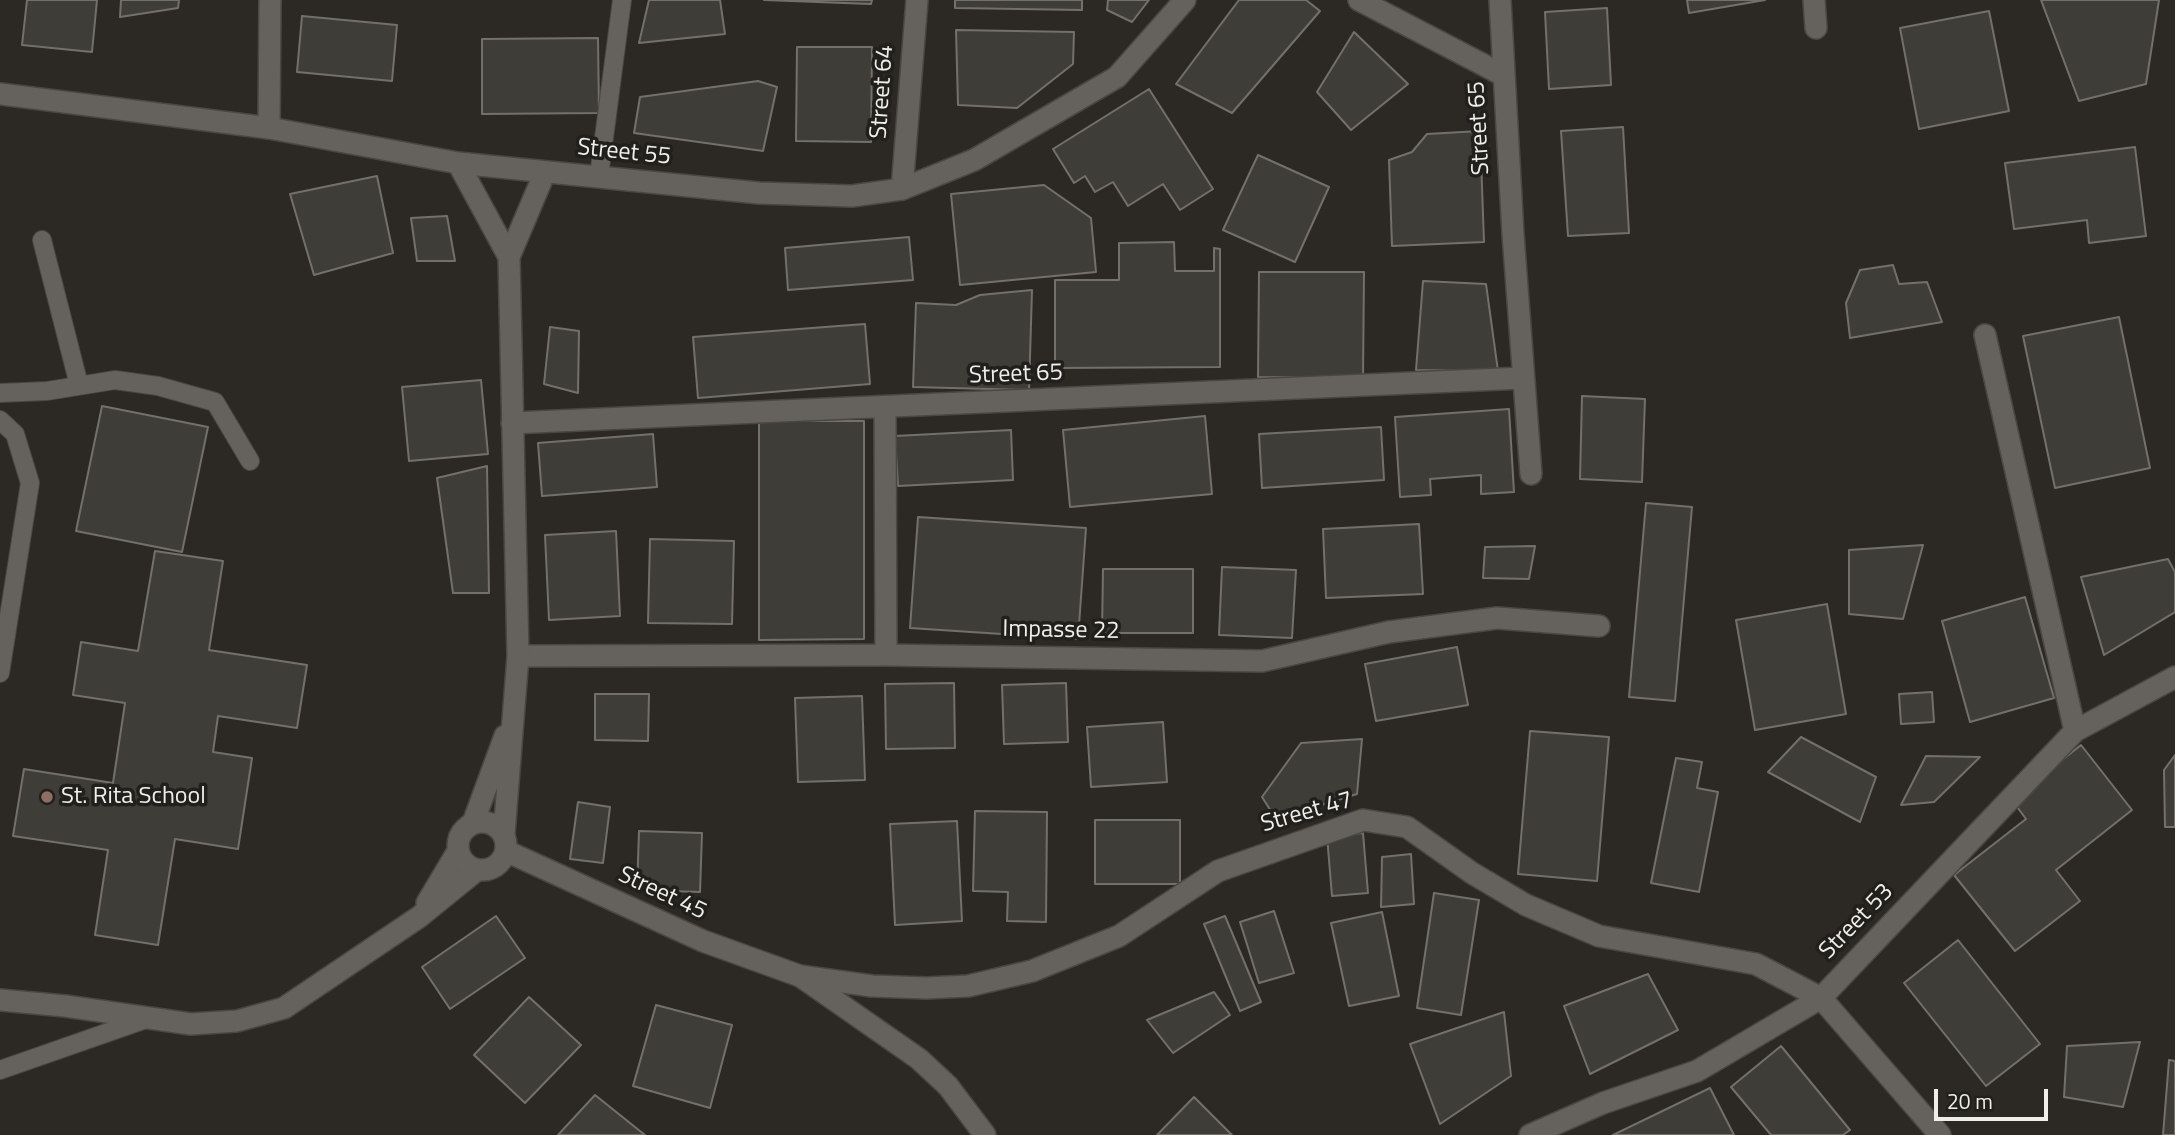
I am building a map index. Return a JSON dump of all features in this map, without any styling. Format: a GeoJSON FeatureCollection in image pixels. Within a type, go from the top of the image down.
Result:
{"type":"FeatureCollection","features":[{"type":"Feature","properties":{"kind":"street"},"geometry":{"type":"LineString","coordinates":[[269,128],[270,0]]}},
{"type":"Feature","properties":{"kind":"street","name":"Street 64"},"geometry":{"type":"LineString","coordinates":[[902,189],[916,0]]}},
{"type":"Feature","properties":{"kind":"street","name":"Street 55"},"geometry":{"type":"LineString","coordinates":[[0,94],[269,128],[458,163],[759,193],[852,195],[902,189],[974,160],[1117,77],[1185,0]]}},
{"type":"Feature","properties":{"kind":"street"},"geometry":{"type":"LineString","coordinates":[[1359,0],[1503,75]]}},
{"type":"Feature","properties":{"kind":"street","name":"Street 65"},"geometry":{"type":"LineString","coordinates":[[1500,0],[1531,474]]}},
{"type":"Feature","properties":{"kind":"street"},"geometry":{"type":"LineString","coordinates":[[1814,0],[1816,28]]}},
{"type":"Feature","properties":{"kind":"street"},"geometry":{"type":"LineString","coordinates":[[458,163],[509,257]]}},
{"type":"Feature","properties":{"kind":"street"},"geometry":{"type":"LineString","coordinates":[[0,1000],[191,1024],[237,1021],[284,1008],[418,916],[477,870],[494,867],[500,862],[505,842],[518,656],[509,257],[545,172]]}},
{"type":"Feature","properties":{"kind":"street"},"geometry":{"type":"LineString","coordinates":[[1985,335],[2075,731]]}},
{"type":"Feature","properties":{"kind":"street","name":"Street 65"},"geometry":{"type":"LineString","coordinates":[[512,423],[1523,378]]}},
{"type":"Feature","properties":{"kind":"street"},"geometry":{"type":"LineString","coordinates":[[885,407],[886,655]]}},
{"type":"Feature","properties":{"kind":"street","name":"Impasse 22"},"geometry":{"type":"LineString","coordinates":[[518,656],[886,655],[1262,661],[1389,632],[1497,618],[1600,626]]}},
{"type":"Feature","properties":{"kind":"street","name":"Street 53"},"geometry":{"type":"LineString","coordinates":[[1530,1135],[1603,1103],[1697,1072],[1821,998],[2075,731],[2175,677]]}},
{"type":"Feature","properties":{"kind":"street"},"geometry":{"type":"LineString","coordinates":[[418,916],[458,851],[460,835],[473,823],[515,708]]}},
{"type":"Feature","properties":{"kind":"street","name":"Street 47"},"geometry":{"type":"LineString","coordinates":[[800,976],[872,986],[926,988],[968,986],[1032,971],[1119,936],[1218,871],[1363,820],[1407,827],[1472,873],[1526,905],[1599,936],[1756,964],[1821,998]]}},
{"type":"Feature","properties":{"kind":"street"},"geometry":{"type":"LineString","coordinates":[[473,823],[490,822],[505,842]]}},
{"type":"Feature","properties":{"kind":"street","name":"Street 45"},"geometry":{"type":"LineString","coordinates":[[505,842],[703,942],[800,976]]}},
{"type":"Feature","properties":{"kind":"street"},"geometry":{"type":"LineString","coordinates":[[458,851],[462,859],[477,870]]}},
{"type":"Feature","properties":{"kind":"street"},"geometry":{"type":"LineString","coordinates":[[800,976],[919,1059],[948,1086],[985,1135]]}},
{"type":"Feature","properties":{"kind":"street"},"geometry":{"type":"LineString","coordinates":[[1821,998],[1940,1135]]}},
{"type":"Feature","properties":{"kind":"lane"},"geometry":{"type":"LineString","coordinates":[[599,176],[622,0]]}},
{"type":"Feature","properties":{"kind":"lane"},"geometry":{"type":"LineString","coordinates":[[42,240],[79,385]]}},
{"type":"Feature","properties":{"kind":"lane"},"geometry":{"type":"LineString","coordinates":[[0,393],[47,391],[115,380],[158,386],[215,402],[250,461]]}},
{"type":"Feature","properties":{"kind":"lane"},"geometry":{"type":"LineString","coordinates":[[0,421],[15,434],[30,484],[0,673]]}},
{"type":"Feature","properties":{"kind":"lane"},"geometry":{"type":"LineString","coordinates":[[0,1070],[149,1018]]}},
{"type":"Feature","properties":{"kind":"building"},"geometry":{"type":"Polygon","coordinates":[[[27,0],[97,0],[92,52],[22,45],[27,0]]]}},
{"type":"Feature","properties":{"kind":"building"},"geometry":{"type":"Polygon","coordinates":[[[121,0],[179,0],[178,8],[120,17],[121,0]]]}},
{"type":"Feature","properties":{"kind":"building"},"geometry":{"type":"Polygon","coordinates":[[[649,0],[720,0],[725,34],[639,43],[649,0]]]}},
{"type":"Feature","properties":{"kind":"building"},"geometry":{"type":"Polygon","coordinates":[[[764,0],[872,0],[871,4],[764,0]]]}},
{"type":"Feature","properties":{"kind":"building"},"geometry":{"type":"Polygon","coordinates":[[[955,0],[1082,0],[1082,10],[955,8],[955,0]]]}},
{"type":"Feature","properties":{"kind":"building"},"geometry":{"type":"Polygon","coordinates":[[[1108,0],[1149,0],[1132,22],[1107,10],[1108,0]]]}},
{"type":"Feature","properties":{"kind":"building"},"geometry":{"type":"Polygon","coordinates":[[[1239,0],[1306,0],[1320,11],[1232,113],[1176,84],[1239,0]]]}},
{"type":"Feature","properties":{"kind":"building"},"geometry":{"type":"Polygon","coordinates":[[[1687,0],[1765,0],[1689,13],[1687,0]]]}},
{"type":"Feature","properties":{"kind":"building"},"geometry":{"type":"Polygon","coordinates":[[[2041,0],[2159,0],[2146,84],[2079,101],[2041,0]]]}},
{"type":"Feature","properties":{"kind":"building"},"geometry":{"type":"Polygon","coordinates":[[[1607,8],[1611,85],[1549,89],[1545,12],[1607,8]]]}},
{"type":"Feature","properties":{"kind":"building"},"geometry":{"type":"Polygon","coordinates":[[[1989,11],[2009,111],[1919,129],[1900,28],[1989,11]]]}},
{"type":"Feature","properties":{"kind":"building"},"geometry":{"type":"Polygon","coordinates":[[[302,16],[397,25],[392,81],[297,72],[302,16]]]}},
{"type":"Feature","properties":{"kind":"building"},"geometry":{"type":"Polygon","coordinates":[[[956,30],[1074,32],[1073,64],[1017,108],[958,105],[956,30]]]}},
{"type":"Feature","properties":{"kind":"building"},"geometry":{"type":"Polygon","coordinates":[[[1354,32],[1408,84],[1351,130],[1317,92],[1354,32]]]}},
{"type":"Feature","properties":{"kind":"building"},"geometry":{"type":"Polygon","coordinates":[[[598,38],[599,113],[482,114],[482,39],[598,38]]]}},
{"type":"Feature","properties":{"kind":"building"},"geometry":{"type":"Polygon","coordinates":[[[797,47],[872,47],[871,142],[796,141],[797,47]]]}},
{"type":"Feature","properties":{"kind":"building"},"geometry":{"type":"Polygon","coordinates":[[[758,81],[777,87],[763,151],[634,133],[640,97],[758,81]]]}},
{"type":"Feature","properties":{"kind":"building"},"geometry":{"type":"Polygon","coordinates":[[[1149,89],[1213,189],[1180,210],[1163,184],[1128,206],[1113,182],[1095,192],[1085,176],[1074,183],[1053,149],[1149,89]]]}},
{"type":"Feature","properties":{"kind":"building"},"geometry":{"type":"Polygon","coordinates":[[[1623,127],[1629,233],[1568,236],[1561,131],[1623,127]]]}},
{"type":"Feature","properties":{"kind":"building"},"geometry":{"type":"Polygon","coordinates":[[[1480,131],[1484,242],[1392,246],[1389,160],[1412,152],[1427,134],[1480,131]]]}},
{"type":"Feature","properties":{"kind":"building"},"geometry":{"type":"Polygon","coordinates":[[[2135,147],[2146,236],[2089,243],[2087,220],[2014,229],[2005,163],[2135,147]]]}},
{"type":"Feature","properties":{"kind":"building"},"geometry":{"type":"Polygon","coordinates":[[[1258,155],[1329,187],[1295,262],[1223,230],[1258,155]]]}},
{"type":"Feature","properties":{"kind":"building"},"geometry":{"type":"Polygon","coordinates":[[[377,176],[393,253],[314,275],[290,194],[377,176]]]}},
{"type":"Feature","properties":{"kind":"building"},"geometry":{"type":"Polygon","coordinates":[[[1044,185],[1091,218],[1096,272],[960,285],[951,194],[1044,185]]]}},
{"type":"Feature","properties":{"kind":"building"},"geometry":{"type":"Polygon","coordinates":[[[447,216],[455,261],[417,261],[411,218],[447,216]]]}},
{"type":"Feature","properties":{"kind":"building"},"geometry":{"type":"Polygon","coordinates":[[[909,237],[913,280],[788,290],[785,248],[909,237]]]}},
{"type":"Feature","properties":{"kind":"building"},"geometry":{"type":"Polygon","coordinates":[[[1174,242],[1175,271],[1214,271],[1214,248],[1220,249],[1220,367],[1055,368],[1055,280],[1119,280],[1119,243],[1174,242]]]}},
{"type":"Feature","properties":{"kind":"building"},"geometry":{"type":"Polygon","coordinates":[[[1893,265],[1899,284],[1927,282],[1942,322],[1850,338],[1846,303],[1860,270],[1893,265]]]}},
{"type":"Feature","properties":{"kind":"building"},"geometry":{"type":"Polygon","coordinates":[[[1259,272],[1364,272],[1363,378],[1258,377],[1259,272]]]}},
{"type":"Feature","properties":{"kind":"building"},"geometry":{"type":"Polygon","coordinates":[[[1423,281],[1486,284],[1498,371],[1416,370],[1423,281]]]}},
{"type":"Feature","properties":{"kind":"building"},"geometry":{"type":"Polygon","coordinates":[[[1032,290],[1029,390],[913,387],[916,303],[956,305],[980,295],[1032,290]]]}},
{"type":"Feature","properties":{"kind":"building"},"geometry":{"type":"Polygon","coordinates":[[[2119,317],[2150,468],[2055,488],[2023,336],[2119,317]]]}},
{"type":"Feature","properties":{"kind":"building"},"geometry":{"type":"Polygon","coordinates":[[[865,324],[870,384],[698,398],[693,337],[865,324]]]}},
{"type":"Feature","properties":{"kind":"building"},"geometry":{"type":"Polygon","coordinates":[[[550,327],[579,331],[578,393],[544,384],[550,327]]]}},
{"type":"Feature","properties":{"kind":"building"},"geometry":{"type":"Polygon","coordinates":[[[481,380],[488,454],[409,461],[402,387],[481,380]]]}},
{"type":"Feature","properties":{"kind":"building"},"geometry":{"type":"Polygon","coordinates":[[[1582,396],[1645,399],[1642,482],[1580,479],[1582,396]]]}},
{"type":"Feature","properties":{"kind":"building"},"geometry":{"type":"Polygon","coordinates":[[[102,406],[208,427],[182,552],[76,531],[102,406]]]}},
{"type":"Feature","properties":{"kind":"building"},"geometry":{"type":"Polygon","coordinates":[[[1509,409],[1514,492],[1481,494],[1481,475],[1430,479],[1431,495],[1400,497],[1395,417],[1509,409]]]}},
{"type":"Feature","properties":{"kind":"building"},"geometry":{"type":"Polygon","coordinates":[[[1205,416],[1212,494],[1070,507],[1063,430],[1205,416]]]}},
{"type":"Feature","properties":{"kind":"building"},"geometry":{"type":"Polygon","coordinates":[[[759,421],[864,421],[864,639],[759,640],[759,421]]]}},
{"type":"Feature","properties":{"kind":"building"},"geometry":{"type":"Polygon","coordinates":[[[1381,427],[1384,480],[1262,488],[1259,434],[1381,427]]]}},
{"type":"Feature","properties":{"kind":"building"},"geometry":{"type":"Polygon","coordinates":[[[1011,430],[1013,480],[898,486],[895,436],[1011,430]]]}},
{"type":"Feature","properties":{"kind":"building"},"geometry":{"type":"Polygon","coordinates":[[[653,434],[657,487],[542,496],[538,443],[653,434]]]}},
{"type":"Feature","properties":{"kind":"building"},"geometry":{"type":"Polygon","coordinates":[[[487,466],[489,593],[453,593],[437,478],[487,466]]]}},
{"type":"Feature","properties":{"kind":"building"},"geometry":{"type":"Polygon","coordinates":[[[1646,503],[1692,507],[1675,701],[1629,697],[1646,503]]]}},
{"type":"Feature","properties":{"kind":"building"},"geometry":{"type":"Polygon","coordinates":[[[918,517],[1086,528],[1078,639],[910,628],[918,517]]]}},
{"type":"Feature","properties":{"kind":"building"},"geometry":{"type":"Polygon","coordinates":[[[1419,524],[1423,594],[1326,598],[1323,529],[1419,524]]]}},
{"type":"Feature","properties":{"kind":"building"},"geometry":{"type":"Polygon","coordinates":[[[616,531],[620,616],[549,620],[545,535],[616,531]]]}},
{"type":"Feature","properties":{"kind":"building"},"geometry":{"type":"Polygon","coordinates":[[[650,539],[734,541],[732,624],[648,623],[650,539]]]}},
{"type":"Feature","properties":{"kind":"building"},"geometry":{"type":"Polygon","coordinates":[[[1923,545],[1903,619],[1849,614],[1849,550],[1923,545]]]}},
{"type":"Feature","properties":{"kind":"building"},"geometry":{"type":"Polygon","coordinates":[[[1535,546],[1529,579],[1483,578],[1485,547],[1535,546]]]}},
{"type":"Feature","properties":{"kind":"building"},"geometry":{"type":"Polygon","coordinates":[[[155,551],[223,561],[209,650],[307,665],[297,728],[218,716],[213,752],[252,758],[238,849],[175,839],[158,945],[95,935],[108,850],[13,836],[24,769],[113,783],[125,703],[73,695],[81,642],[138,651],[155,551]]]}},
{"type":"Feature","properties":{"kind":"building"},"geometry":{"type":"Polygon","coordinates":[[[2168,559],[2175,572],[2175,612],[2104,655],[2081,577],[2168,559]]]}},
{"type":"Feature","properties":{"kind":"building"},"geometry":{"type":"Polygon","coordinates":[[[1222,567],[1296,570],[1292,638],[1219,635],[1222,567]]]}},
{"type":"Feature","properties":{"kind":"building"},"geometry":{"type":"Polygon","coordinates":[[[1103,569],[1193,569],[1193,633],[1102,633],[1103,569]]]}},
{"type":"Feature","properties":{"kind":"building"},"geometry":{"type":"Polygon","coordinates":[[[2025,597],[2054,698],[1970,722],[1942,621],[2025,597]]]}},
{"type":"Feature","properties":{"kind":"building"},"geometry":{"type":"Polygon","coordinates":[[[1827,604],[1846,714],[1755,730],[1736,620],[1827,604]]]}},
{"type":"Feature","properties":{"kind":"building"},"geometry":{"type":"Polygon","coordinates":[[[1457,647],[1468,705],[1376,721],[1365,664],[1457,647]]]}},
{"type":"Feature","properties":{"kind":"building"},"geometry":{"type":"Polygon","coordinates":[[[954,683],[955,748],[886,749],[885,684],[954,683]]]}},
{"type":"Feature","properties":{"kind":"building"},"geometry":{"type":"Polygon","coordinates":[[[1066,683],[1068,742],[1004,744],[1002,685],[1066,683]]]}},
{"type":"Feature","properties":{"kind":"building"},"geometry":{"type":"Polygon","coordinates":[[[1932,692],[1934,722],[1901,724],[1899,694],[1932,692]]]}},
{"type":"Feature","properties":{"kind":"building"},"geometry":{"type":"Polygon","coordinates":[[[595,694],[649,694],[648,741],[595,740],[595,694]]]}},
{"type":"Feature","properties":{"kind":"building"},"geometry":{"type":"Polygon","coordinates":[[[862,696],[865,780],[798,782],[795,698],[862,696]]]}},
{"type":"Feature","properties":{"kind":"building"},"geometry":{"type":"Polygon","coordinates":[[[1163,722],[1167,782],[1091,787],[1087,727],[1163,722]]]}},
{"type":"Feature","properties":{"kind":"building"},"geometry":{"type":"Polygon","coordinates":[[[1530,731],[1609,737],[1597,881],[1518,874],[1530,731]]]}},
{"type":"Feature","properties":{"kind":"building"},"geometry":{"type":"Polygon","coordinates":[[[1801,737],[1876,777],[1860,822],[1768,772],[1801,737]]]}},
{"type":"Feature","properties":{"kind":"building"},"geometry":{"type":"Polygon","coordinates":[[[1362,739],[1357,794],[1276,819],[1262,797],[1301,743],[1362,739]]]}},
{"type":"Feature","properties":{"kind":"building"},"geometry":{"type":"Polygon","coordinates":[[[2081,745],[2132,810],[2056,870],[2080,901],[2015,951],[1954,875],[2026,819],[2012,800],[2081,745]]]}},
{"type":"Feature","properties":{"kind":"building"},"geometry":{"type":"Polygon","coordinates":[[[2175,755],[2175,827],[2165,827],[2164,770],[2175,755]]]}},
{"type":"Feature","properties":{"kind":"building"},"geometry":{"type":"Polygon","coordinates":[[[1926,756],[1980,757],[1934,802],[1901,805],[1926,756]]]}},
{"type":"Feature","properties":{"kind":"building"},"geometry":{"type":"Polygon","coordinates":[[[1676,758],[1702,762],[1697,788],[1718,792],[1699,892],[1651,883],[1676,758]]]}},
{"type":"Feature","properties":{"kind":"building"},"geometry":{"type":"Polygon","coordinates":[[[578,802],[610,807],[603,863],[570,859],[578,802]]]}},
{"type":"Feature","properties":{"kind":"building"},"geometry":{"type":"Polygon","coordinates":[[[975,811],[1047,812],[1046,922],[1007,921],[1008,892],[973,891],[975,811]]]}},
{"type":"Feature","properties":{"kind":"building"},"geometry":{"type":"Polygon","coordinates":[[[1095,820],[1180,820],[1180,884],[1095,884],[1095,820]]]}},
{"type":"Feature","properties":{"kind":"building"},"geometry":{"type":"Polygon","coordinates":[[[957,821],[962,921],[895,925],[890,824],[957,821]]]}},
{"type":"Feature","properties":{"kind":"building"},"geometry":{"type":"Polygon","coordinates":[[[639,831],[702,833],[700,892],[637,890],[639,831]]]}},
{"type":"Feature","properties":{"kind":"building"},"geometry":{"type":"Polygon","coordinates":[[[1363,833],[1368,893],[1332,896],[1327,836],[1363,833]]]}},
{"type":"Feature","properties":{"kind":"building"},"geometry":{"type":"Polygon","coordinates":[[[1411,854],[1414,904],[1381,907],[1382,857],[1411,854]]]}},
{"type":"Feature","properties":{"kind":"building"},"geometry":{"type":"Polygon","coordinates":[[[1434,893],[1479,900],[1461,1015],[1417,1008],[1434,893]]]}},
{"type":"Feature","properties":{"kind":"building"},"geometry":{"type":"Polygon","coordinates":[[[1274,911],[1294,973],[1259,983],[1240,922],[1274,911]]]}},
{"type":"Feature","properties":{"kind":"building"},"geometry":{"type":"Polygon","coordinates":[[[1382,912],[1399,996],[1349,1006],[1331,923],[1382,912]]]}},
{"type":"Feature","properties":{"kind":"building"},"geometry":{"type":"Polygon","coordinates":[[[496,916],[525,958],[450,1009],[422,967],[496,916]]]}},
{"type":"Feature","properties":{"kind":"building"},"geometry":{"type":"Polygon","coordinates":[[[1225,916],[1261,1002],[1240,1011],[1204,924],[1225,916]]]}},
{"type":"Feature","properties":{"kind":"building"},"geometry":{"type":"Polygon","coordinates":[[[1958,940],[2040,1044],[1986,1086],[1904,983],[1958,940]]]}},
{"type":"Feature","properties":{"kind":"building"},"geometry":{"type":"Polygon","coordinates":[[[1648,974],[1678,1030],[1590,1074],[1564,1006],[1648,974]]]}},
{"type":"Feature","properties":{"kind":"building"},"geometry":{"type":"Polygon","coordinates":[[[1214,992],[1230,1015],[1173,1053],[1147,1020],[1214,992]]]}},
{"type":"Feature","properties":{"kind":"building"},"geometry":{"type":"Polygon","coordinates":[[[529,997],[581,1045],[525,1103],[474,1055],[529,997]]]}},
{"type":"Feature","properties":{"kind":"building"},"geometry":{"type":"Polygon","coordinates":[[[656,1005],[732,1025],[710,1108],[633,1086],[656,1005]]]}},
{"type":"Feature","properties":{"kind":"building"},"geometry":{"type":"Polygon","coordinates":[[[1504,1012],[1511,1076],[1440,1124],[1410,1044],[1504,1012]]]}},
{"type":"Feature","properties":{"kind":"building"},"geometry":{"type":"Polygon","coordinates":[[[2140,1042],[2123,1107],[2064,1097],[2067,1046],[2140,1042]]]}},
{"type":"Feature","properties":{"kind":"building"},"geometry":{"type":"Polygon","coordinates":[[[1781,1046],[1850,1130],[1843,1135],[1771,1135],[1731,1087],[1781,1046]]]}},
{"type":"Feature","properties":{"kind":"building"},"geometry":{"type":"Polygon","coordinates":[[[2169,1060],[2175,1061],[2175,1135],[2163,1135],[2169,1060]]]}},
{"type":"Feature","properties":{"kind":"building"},"geometry":{"type":"Polygon","coordinates":[[[1710,1088],[1734,1135],[1613,1135],[1710,1088]]]}},
{"type":"Feature","properties":{"kind":"building"},"geometry":{"type":"Polygon","coordinates":[[[595,1095],[645,1135],[558,1135],[595,1095]]]}},
{"type":"Feature","properties":{"kind":"building"},"geometry":{"type":"Polygon","coordinates":[[[1194,1097],[1232,1135],[1157,1135],[1194,1097]]]}},
{"type":"Feature","properties":{"kind":"place","name":"St. Rita School"},"geometry":{"type":"Point","coordinates":[47,797]}}]}
